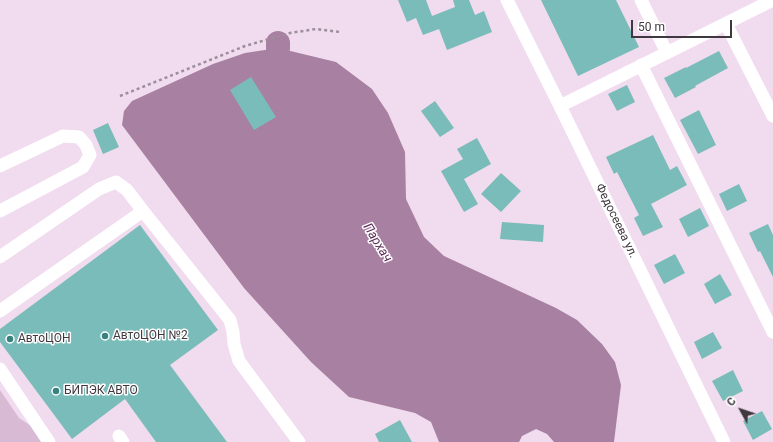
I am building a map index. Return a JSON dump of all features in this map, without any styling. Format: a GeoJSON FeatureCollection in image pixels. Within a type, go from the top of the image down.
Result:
{"type":"FeatureCollection","features":[{"type":"Feature","properties":{"kind":"street","name":"Федосеева ул."},"geometry":{"type":"LineString","coordinates":[[507,0],[724,442]]}},
{"type":"Feature","properties":{"kind":"street"},"geometry":{"type":"LineString","coordinates":[[641,0],[667,53]]}},
{"type":"Feature","properties":{"kind":"street"},"geometry":{"type":"LineString","coordinates":[[560,106],[773,0]]}},
{"type":"Feature","properties":{"kind":"street"},"geometry":{"type":"LineString","coordinates":[[726,24],[773,116]]}},
{"type":"Feature","properties":{"kind":"street"},"geometry":{"type":"LineString","coordinates":[[641,65],[773,332]]}},
{"type":"Feature","properties":{"kind":"street"},"geometry":{"type":"LineString","coordinates":[[0,166],[63,136],[79,137],[86,145],[90,156],[83,167],[0,211]]}},
{"type":"Feature","properties":{"kind":"street"},"geometry":{"type":"LineString","coordinates":[[0,257],[99,189],[116,182],[127,190],[230,320],[234,344],[239,360],[299,442]]}},
{"type":"Feature","properties":{"kind":"street"},"geometry":{"type":"LineString","coordinates":[[0,311],[143,211]]}},
{"type":"Feature","properties":{"kind":"street"},"geometry":{"type":"LineString","coordinates":[[0,369],[49,442]]}},
{"type":"Feature","properties":{"kind":"path"},"geometry":{"type":"LineString","coordinates":[[120,96],[245,46],[290,33],[316,29],[340,32]]}},
{"type":"Feature","properties":{"kind":"shaded area"},"geometry":{"type":"Polygon","coordinates":[[[0,390],[19,418],[55,442],[0,442],[0,390]]]}},
{"type":"Feature","properties":{"kind":"water"},"geometry":{"type":"Polygon","coordinates":[[[278,48],[336,62],[372,89],[388,113],[405,152],[406,199],[424,237],[444,256],[556,308],[577,320],[602,344],[615,362],[621,385],[614,442],[554,442],[547,434],[536,429],[522,436],[519,442],[439,442],[431,422],[415,413],[349,397],[311,362],[244,288],[122,125],[124,111],[132,101],[213,64],[245,53],[278,48]]]}},
{"type":"Feature","properties":{"kind":"building"},"geometry":{"type":"Polygon","coordinates":[[[398,0],[426,0],[432,16],[455,7],[453,0],[469,0],[475,15],[484,11],[492,32],[447,50],[439,29],[423,35],[416,18],[407,22],[398,0]]]}},
{"type":"Feature","properties":{"kind":"building"},"geometry":{"type":"Polygon","coordinates":[[[541,0],[616,0],[639,47],[578,76],[541,0]]]}},
{"type":"Feature","properties":{"kind":"building"},"geometry":{"type":"Polygon","coordinates":[[[719,51],[728,68],[675,98],[664,78],[719,51]]]}},
{"type":"Feature","properties":{"kind":"building"},"geometry":{"type":"Polygon","coordinates":[[[251,77],[276,117],[254,130],[230,90],[251,77]]]}},
{"type":"Feature","properties":{"kind":"building"},"geometry":{"type":"Polygon","coordinates":[[[627,85],[635,102],[617,111],[608,94],[627,85]]]}},
{"type":"Feature","properties":{"kind":"building"},"geometry":{"type":"Polygon","coordinates":[[[435,101],[454,128],[440,137],[421,111],[435,101]]]}},
{"type":"Feature","properties":{"kind":"building"},"geometry":{"type":"Polygon","coordinates":[[[699,110],[716,145],[698,154],[680,120],[699,110]]]}},
{"type":"Feature","properties":{"kind":"building"},"geometry":{"type":"Polygon","coordinates":[[[108,123],[119,147],[103,154],[93,130],[108,123]]]}},
{"type":"Feature","properties":{"kind":"building"},"geometry":{"type":"Polygon","coordinates":[[[653,135],[670,170],[677,166],[687,185],[651,204],[663,227],[643,236],[634,218],[639,215],[617,172],[614,174],[606,157],[653,135]]]}},
{"type":"Feature","properties":{"kind":"building"},"geometry":{"type":"Polygon","coordinates":[[[477,138],[491,164],[464,179],[478,204],[464,212],[441,171],[463,159],[457,149],[477,138]]]}},
{"type":"Feature","properties":{"kind":"building"},"geometry":{"type":"Polygon","coordinates":[[[501,173],[521,191],[501,212],[481,194],[501,173]]]}},
{"type":"Feature","properties":{"kind":"building"},"geometry":{"type":"Polygon","coordinates":[[[739,184],[747,201],[727,211],[719,194],[739,184]]]}},
{"type":"Feature","properties":{"kind":"building"},"geometry":{"type":"Polygon","coordinates":[[[700,208],[709,226],[688,237],[679,219],[700,208]]]}},
{"type":"Feature","properties":{"kind":"building"},"geometry":{"type":"Polygon","coordinates":[[[502,222],[544,225],[543,242],[500,239],[502,222]]]}},
{"type":"Feature","properties":{"kind":"building"},"geometry":{"type":"Polygon","coordinates":[[[768,224],[773,235],[773,277],[749,233],[768,224]]]}},
{"type":"Feature","properties":{"kind":"building","name":"АвтоЦОН №2"},"geometry":{"type":"Polygon","coordinates":[[[140,225],[218,330],[170,365],[227,442],[156,442],[125,399],[72,439],[0,342],[0,329],[140,225]]]}},
{"type":"Feature","properties":{"kind":"building"},"geometry":{"type":"Polygon","coordinates":[[[675,254],[685,273],[664,284],[654,265],[675,254]]]}},
{"type":"Feature","properties":{"kind":"building"},"geometry":{"type":"Polygon","coordinates":[[[720,274],[732,295],[715,304],[704,284],[720,274]]]}},
{"type":"Feature","properties":{"kind":"building"},"geometry":{"type":"Polygon","coordinates":[[[713,332],[722,348],[702,359],[694,342],[713,332]]]}},
{"type":"Feature","properties":{"kind":"building"},"geometry":{"type":"Polygon","coordinates":[[[733,370],[743,391],[723,401],[712,381],[733,370]]]}},
{"type":"Feature","properties":{"kind":"building"},"geometry":{"type":"Polygon","coordinates":[[[762,411],[772,429],[753,440],[743,421],[762,411]]]}},
{"type":"Feature","properties":{"kind":"building"},"geometry":{"type":"Polygon","coordinates":[[[400,420],[412,442],[379,442],[375,434],[400,420]]]}},
{"type":"Feature","properties":{"kind":"waterway","name":"Пархач"},"geometry":{"type":"LineString","coordinates":[[278,43],[278,48]]}},
{"type":"Feature","properties":{"kind":"place","name":"АвтоЦОН №2"},"geometry":{"type":"Point","coordinates":[105,336]}},
{"type":"Feature","properties":{"kind":"place","name":"АвтоЦОН"},"geometry":{"type":"Point","coordinates":[10,339]}},
{"type":"Feature","properties":{"kind":"place","name":"БИПЭК АВТО"},"geometry":{"type":"Point","coordinates":[56,391]}}]}
